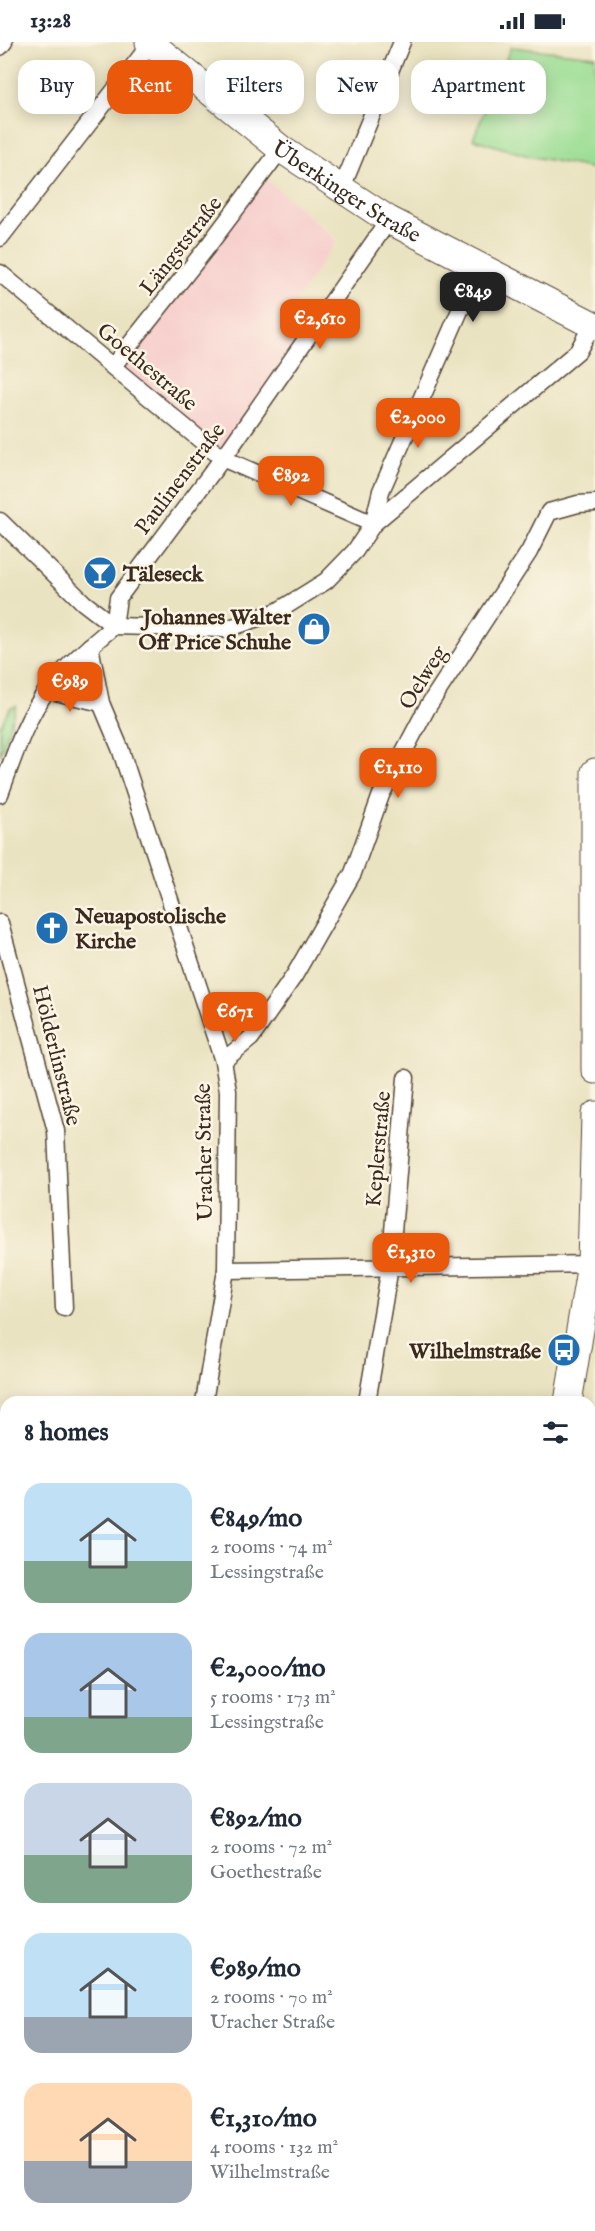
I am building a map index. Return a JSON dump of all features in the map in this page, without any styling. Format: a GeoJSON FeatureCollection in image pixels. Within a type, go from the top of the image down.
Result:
{"type":"FeatureCollection","features":[{"type":"Feature","properties":{"kind":"main road","name":"Überkinger Straße"},"geometry":{"type":"LineString","coordinates":[[151,43],[281,149],[341,190],[389,220],[594,325]]}},
{"type":"Feature","properties":{"kind":"main road"},"geometry":{"type":"LineString","coordinates":[[595,772],[595,1070]]}},
{"type":"Feature","properties":{"kind":"main road"},"geometry":{"type":"LineString","coordinates":[[569,1396],[593,1264],[595,1115]]}},
{"type":"Feature","properties":{"kind":"street"},"geometry":{"type":"LineString","coordinates":[[0,47],[4,42]]}},
{"type":"Feature","properties":{"kind":"street"},"geometry":{"type":"LineString","coordinates":[[341,190],[402,42]]}},
{"type":"Feature","properties":{"kind":"street"},"geometry":{"type":"LineString","coordinates":[[0,238],[151,43]]}},
{"type":"Feature","properties":{"kind":"street","name":"Längststraße"},"geometry":{"type":"LineString","coordinates":[[112,366],[208,246],[281,149]]}},
{"type":"Feature","properties":{"kind":"street","name":"Paulinenstraße"},"geometry":{"type":"LineString","coordinates":[[114,626],[118,598],[222,458],[389,220]]}},
{"type":"Feature","properties":{"kind":"street"},"geometry":{"type":"LineString","coordinates":[[374,524],[381,491],[479,267]]}},
{"type":"Feature","properties":{"kind":"street","name":"Goethestraße"},"geometry":{"type":"LineString","coordinates":[[0,273],[222,458],[374,524]]}},
{"type":"Feature","properties":{"kind":"street"},"geometry":{"type":"LineString","coordinates":[[0,521],[84,603],[114,626],[227,629],[278,611],[326,581],[355,551],[374,524],[578,351],[594,325]]}},
{"type":"Feature","properties":{"kind":"street","name":"Oelweg"},"geometry":{"type":"LineString","coordinates":[[223,1061],[251,1038],[294,976],[353,873],[381,795],[427,708],[529,552],[549,512],[578,504],[595,503]]}},
{"type":"Feature","properties":{"kind":"street"},"geometry":{"type":"LineString","coordinates":[[0,794],[18,745],[47,690],[90,646],[114,626]]}},
{"type":"Feature","properties":{"kind":"street","name":"Uracher Straße"},"geometry":{"type":"LineString","coordinates":[[90,646],[101,703],[120,748],[223,1061],[228,1090],[226,1270],[205,1396]]}},
{"type":"Feature","properties":{"kind":"street","name":"Uracher Straße"},"geometry":{"type":"LineString","coordinates":[[74,662],[82,680],[101,703]]}},
{"type":"Feature","properties":{"kind":"street"},"geometry":{"type":"LineString","coordinates":[[47,690],[101,703]]}},
{"type":"Feature","properties":{"kind":"street","name":"Hölderlinstraße"},"geometry":{"type":"LineString","coordinates":[[0,924],[56,1131],[64,1308]]}},
{"type":"Feature","properties":{"kind":"street","name":"Keplerstraße"},"geometry":{"type":"LineString","coordinates":[[368,1396],[390,1267],[406,1078]]}},
{"type":"Feature","properties":{"kind":"street"},"geometry":{"type":"LineString","coordinates":[[226,1270],[593,1264]]}},
{"type":"Feature","properties":{"kind":"shaded area"},"geometry":{"type":"Polygon","coordinates":[[[262,175],[336,241],[291,309],[314,328],[222,458],[113,366],[262,175]]]}},
{"type":"Feature","properties":{"kind":"green space"},"geometry":{"type":"Polygon","coordinates":[[[511,47],[595,56],[595,169],[529,156],[473,139],[483,114],[546,114],[546,60],[506,60],[511,47]]]}},
{"type":"Feature","properties":{"kind":"green space"},"geometry":{"type":"Polygon","coordinates":[[[16,706],[0,756],[0,726],[10,708],[16,706]]]}},
{"type":"Feature","properties":{"kind":"place","name":"Täleseck"},"geometry":{"type":"Point","coordinates":[100,573]}},
{"type":"Feature","properties":{"kind":"place","name":"Johannes Walter Off Price Schuhe"},"geometry":{"type":"Point","coordinates":[314,629]}},
{"type":"Feature","properties":{"kind":"place","name":"Neuapostolische Kirche"},"geometry":{"type":"Point","coordinates":[52,928]}},
{"type":"Feature","properties":{"kind":"place","name":"Wilhelmstraße"},"geometry":{"type":"Point","coordinates":[564,1350]}}]}
